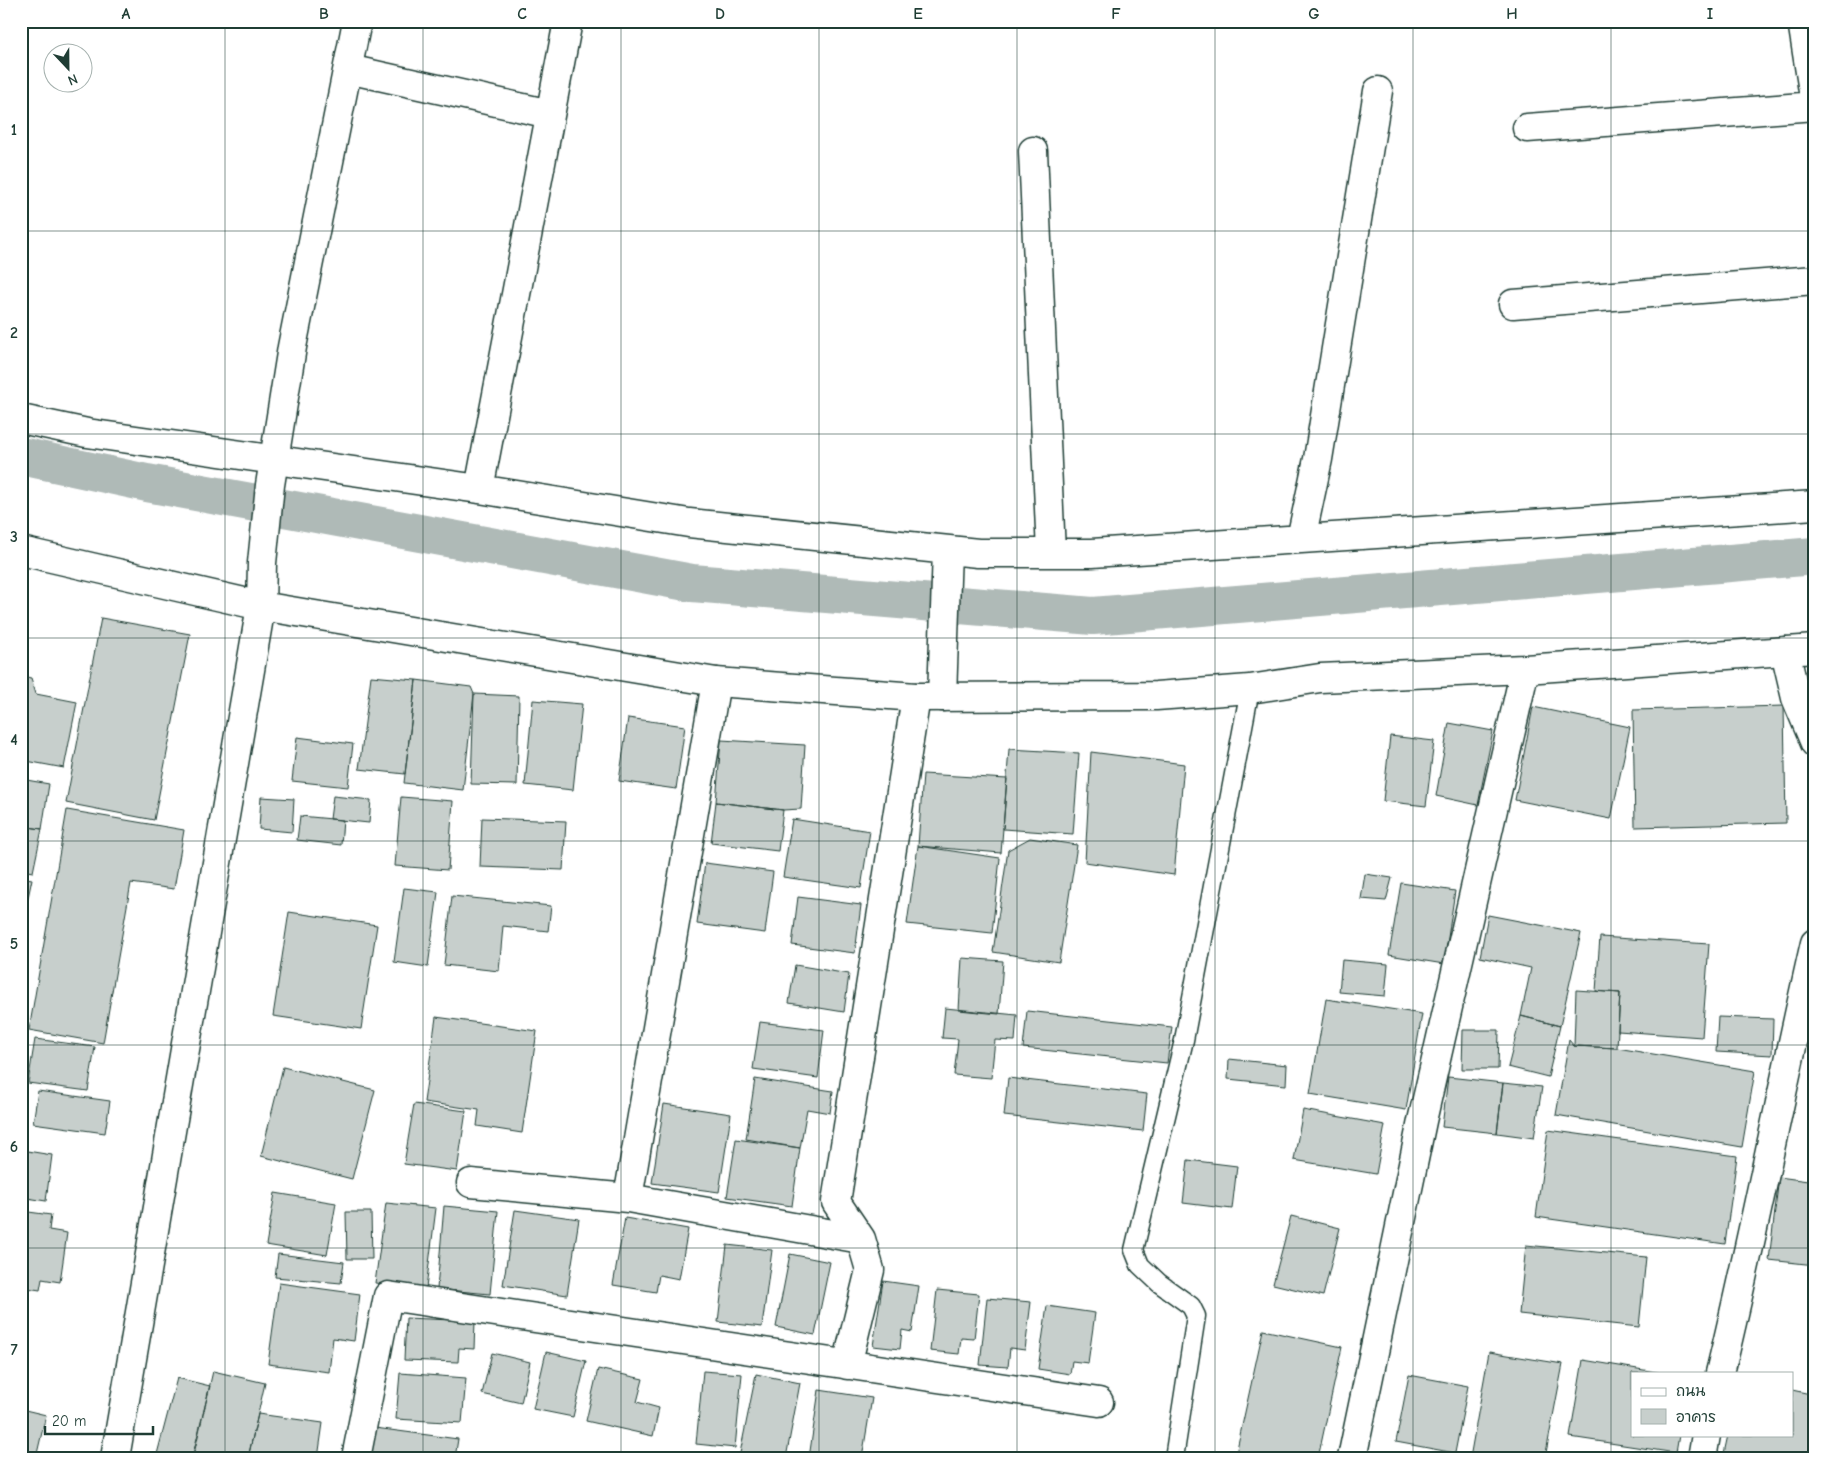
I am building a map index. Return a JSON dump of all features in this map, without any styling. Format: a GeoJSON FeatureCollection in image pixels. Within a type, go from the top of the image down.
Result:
{"type":"FeatureCollection","features":[{"type":"Feature","properties":{"kind":"street"},"geometry":{"type":"LineString","coordinates":[[114,1458],[261,606],[262,563],[292,347],[357,21]]}},
{"type":"Feature","properties":{"kind":"street"},"geometry":{"type":"LineString","coordinates":[[479,489],[568,21]]}},
{"type":"Feature","properties":{"kind":"street"},"geometry":{"type":"LineString","coordinates":[[1527,128],[1815,105],[1802,21]]}},
{"type":"Feature","properties":{"kind":"street"},"geometry":{"type":"LineString","coordinates":[[348,70],[550,114]]}},
{"type":"Feature","properties":{"kind":"street"},"geometry":{"type":"LineString","coordinates":[[1301,539],[1318,459],[1378,91]]}},
{"type":"Feature","properties":{"kind":"street"},"geometry":{"type":"LineString","coordinates":[[1033,151],[1051,553]]}},
{"type":"Feature","properties":{"kind":"street"},"geometry":{"type":"LineString","coordinates":[[1513,304],[1815,280]]}},
{"type":"Feature","properties":{"kind":"street"},"geometry":{"type":"LineString","coordinates":[[21,419],[273,473],[479,489],[690,523],[978,553],[1092,554],[1815,505]]}},
{"type":"Feature","properties":{"kind":"street"},"geometry":{"type":"LineString","coordinates":[[847,1365],[870,1270],[861,1239],[836,1202],[929,697],[947,550]]}},
{"type":"Feature","properties":{"kind":"street"},"geometry":{"type":"LineString","coordinates":[[21,551],[261,606],[716,682],[929,697],[1156,696],[1250,689],[1320,678],[1525,669],[1815,649]]}},
{"type":"Feature","properties":{"kind":"street"},"geometry":{"type":"LineString","coordinates":[[1785,650],[1796,698],[1815,743]]}},
{"type":"Feature","properties":{"kind":"street"},"geometry":{"type":"LineString","coordinates":[[1352,1458],[1422,1121],[1525,669]]}},
{"type":"Feature","properties":{"kind":"street"},"geometry":{"type":"LineString","coordinates":[[628,1198],[716,682]]}},
{"type":"Feature","properties":{"kind":"street"},"geometry":{"type":"LineString","coordinates":[[1720,1372],[1747,1263],[1786,1071],[1815,943]]}},
{"type":"Feature","properties":{"kind":"street"},"geometry":{"type":"LineString","coordinates":[[471,1183],[628,1198],[861,1239]]}},
{"type":"Feature","properties":{"kind":"street"},"geometry":{"type":"LineString","coordinates":[[356,1458],[388,1296],[1099,1402]]}},
{"type":"Feature","properties":{"kind":"street"},"geometry":{"type":"LineString","coordinates":[[1702,1458],[1706,1436]]}},
{"type":"Feature","properties":{"kind":"lane"},"geometry":{"type":"LineString","coordinates":[[1174,1458],[1196,1316],[1191,1306],[1140,1265],[1134,1250],[1184,1040],[1250,689]]}},
{"type":"Feature","properties":{"kind":"building"},"geometry":{"type":"Polygon","coordinates":[[[101,618],[190,634],[154,820],[66,803],[101,618]]]}},
{"type":"Feature","properties":{"kind":"building"},"geometry":{"type":"Polygon","coordinates":[[[21,676],[31,678],[36,694],[77,702],[64,768],[21,760],[23,745],[21,745],[21,676]]]}},
{"type":"Feature","properties":{"kind":"building"},"geometry":{"type":"Polygon","coordinates":[[[371,676],[416,680],[405,774],[359,769],[371,676]]]}},
{"type":"Feature","properties":{"kind":"building"},"geometry":{"type":"Polygon","coordinates":[[[416,680],[471,687],[474,694],[463,790],[404,783],[416,680]]]}},
{"type":"Feature","properties":{"kind":"building"},"geometry":{"type":"Polygon","coordinates":[[[474,694],[519,696],[517,785],[471,784],[474,694]]]}},
{"type":"Feature","properties":{"kind":"building"},"geometry":{"type":"Polygon","coordinates":[[[533,700],[582,704],[573,790],[525,785],[533,700]]]}},
{"type":"Feature","properties":{"kind":"building"},"geometry":{"type":"Polygon","coordinates":[[[1784,706],[1786,823],[1635,827],[1633,710],[1784,706]]]}},
{"type":"Feature","properties":{"kind":"building"},"geometry":{"type":"Polygon","coordinates":[[[1533,707],[1630,727],[1611,819],[1515,800],[1533,707]]]}},
{"type":"Feature","properties":{"kind":"building"},"geometry":{"type":"Polygon","coordinates":[[[628,718],[685,726],[676,789],[619,781],[628,718]]]}},
{"type":"Feature","properties":{"kind":"building"},"geometry":{"type":"Polygon","coordinates":[[[1449,723],[1493,731],[1478,805],[1436,796],[1449,723]]]}},
{"type":"Feature","properties":{"kind":"building"},"geometry":{"type":"Polygon","coordinates":[[[1390,736],[1434,741],[1426,806],[1383,801],[1390,736]]]}},
{"type":"Feature","properties":{"kind":"building"},"geometry":{"type":"Polygon","coordinates":[[[297,737],[353,744],[348,787],[292,781],[297,737]]]}},
{"type":"Feature","properties":{"kind":"building"},"geometry":{"type":"Polygon","coordinates":[[[721,740],[805,745],[801,809],[783,810],[716,802],[721,740]]]}},
{"type":"Feature","properties":{"kind":"building"},"geometry":{"type":"Polygon","coordinates":[[[1009,749],[1079,753],[1073,834],[1003,829],[1009,749]]]}},
{"type":"Feature","properties":{"kind":"building"},"geometry":{"type":"Polygon","coordinates":[[[1091,752],[1184,764],[1174,875],[1085,862],[1091,752]]]}},
{"type":"Feature","properties":{"kind":"building"},"geometry":{"type":"Polygon","coordinates":[[[923,774],[1007,779],[1001,853],[918,846],[923,774]]]}},
{"type":"Feature","properties":{"kind":"building"},"geometry":{"type":"Polygon","coordinates":[[[21,779],[49,784],[42,829],[21,826],[21,779]]]}},
{"type":"Feature","properties":{"kind":"building"},"geometry":{"type":"Polygon","coordinates":[[[333,796],[371,800],[369,823],[330,819],[333,796]]]}},
{"type":"Feature","properties":{"kind":"building"},"geometry":{"type":"Polygon","coordinates":[[[261,797],[294,799],[292,832],[259,829],[261,797]]]}},
{"type":"Feature","properties":{"kind":"building"},"geometry":{"type":"Polygon","coordinates":[[[401,797],[453,801],[448,870],[395,866],[401,797]]]}},
{"type":"Feature","properties":{"kind":"building"},"geometry":{"type":"Polygon","coordinates":[[[716,802],[783,810],[778,851],[711,843],[716,802]]]}},
{"type":"Feature","properties":{"kind":"building"},"geometry":{"type":"Polygon","coordinates":[[[67,810],[184,830],[174,889],[131,883],[103,1043],[29,1030],[67,810]]]}},
{"type":"Feature","properties":{"kind":"building"},"geometry":{"type":"Polygon","coordinates":[[[300,816],[343,820],[341,845],[297,840],[300,816]]]}},
{"type":"Feature","properties":{"kind":"building"},"geometry":{"type":"Polygon","coordinates":[[[482,818],[566,821],[563,870],[480,867],[482,818]]]}},
{"type":"Feature","properties":{"kind":"building"},"geometry":{"type":"Polygon","coordinates":[[[792,819],[870,831],[861,888],[783,877],[792,819]]]}},
{"type":"Feature","properties":{"kind":"building"},"geometry":{"type":"Polygon","coordinates":[[[21,826],[42,829],[33,872],[21,870],[21,826]]]}},
{"type":"Feature","properties":{"kind":"building"},"geometry":{"type":"Polygon","coordinates":[[[1030,838],[1077,845],[1059,962],[993,952],[1008,850],[1030,838]]]}},
{"type":"Feature","properties":{"kind":"building"},"geometry":{"type":"Polygon","coordinates":[[[918,846],[1000,858],[992,933],[907,924],[918,846]]]}},
{"type":"Feature","properties":{"kind":"building"},"geometry":{"type":"Polygon","coordinates":[[[705,863],[773,872],[765,933],[697,924],[705,863]]]}},
{"type":"Feature","properties":{"kind":"building"},"geometry":{"type":"Polygon","coordinates":[[[1365,874],[1392,878],[1386,901],[1361,899],[1365,874]]]}},
{"type":"Feature","properties":{"kind":"building"},"geometry":{"type":"Polygon","coordinates":[[[21,877],[32,879],[23,921],[21,921],[21,877]]]}},
{"type":"Feature","properties":{"kind":"building"},"geometry":{"type":"Polygon","coordinates":[[[1401,883],[1455,891],[1444,964],[1389,955],[1401,883]]]}},
{"type":"Feature","properties":{"kind":"building"},"geometry":{"type":"Polygon","coordinates":[[[404,888],[438,892],[428,967],[394,962],[404,888]]]}},
{"type":"Feature","properties":{"kind":"building"},"geometry":{"type":"Polygon","coordinates":[[[452,896],[551,906],[548,931],[503,926],[499,971],[444,965],[452,896]]]}},
{"type":"Feature","properties":{"kind":"building"},"geometry":{"type":"Polygon","coordinates":[[[798,897],[861,905],[855,953],[792,945],[798,897]]]}},
{"type":"Feature","properties":{"kind":"building"},"geometry":{"type":"Polygon","coordinates":[[[289,912],[377,925],[361,1029],[273,1016],[289,912]]]}},
{"type":"Feature","properties":{"kind":"building"},"geometry":{"type":"Polygon","coordinates":[[[1488,915],[1581,933],[1560,1026],[1521,1016],[1531,968],[1480,957],[1488,915]]]}},
{"type":"Feature","properties":{"kind":"building"},"geometry":{"type":"Polygon","coordinates":[[[1600,937],[1709,944],[1702,1037],[1618,1031],[1620,993],[1596,991],[1600,937]]]}},
{"type":"Feature","properties":{"kind":"building"},"geometry":{"type":"Polygon","coordinates":[[[962,958],[1003,961],[999,1014],[959,1010],[962,958]]]}},
{"type":"Feature","properties":{"kind":"building"},"geometry":{"type":"Polygon","coordinates":[[[1342,960],[1388,964],[1385,996],[1339,992],[1342,960]]]}},
{"type":"Feature","properties":{"kind":"building"},"geometry":{"type":"Polygon","coordinates":[[[795,965],[849,974],[844,1012],[789,1003],[795,965]]]}},
{"type":"Feature","properties":{"kind":"building"},"geometry":{"type":"Polygon","coordinates":[[[1576,990],[1620,993],[1617,1048],[1574,1046],[1576,990]]]}},
{"type":"Feature","properties":{"kind":"building"},"geometry":{"type":"Polygon","coordinates":[[[1326,999],[1422,1014],[1406,1110],[1310,1094],[1326,999]]]}},
{"type":"Feature","properties":{"kind":"building"},"geometry":{"type":"Polygon","coordinates":[[[945,1008],[1017,1015],[1015,1041],[995,1040],[991,1078],[954,1075],[958,1039],[942,1038],[945,1008]]]}},
{"type":"Feature","properties":{"kind":"building"},"geometry":{"type":"Polygon","coordinates":[[[1027,1011],[1172,1027],[1167,1063],[1023,1048],[1027,1011]]]}},
{"type":"Feature","properties":{"kind":"building"},"geometry":{"type":"Polygon","coordinates":[[[1521,1016],[1560,1026],[1548,1077],[1508,1067],[1521,1016]]]}},
{"type":"Feature","properties":{"kind":"building"},"geometry":{"type":"Polygon","coordinates":[[[436,1017],[537,1031],[522,1133],[477,1126],[479,1110],[424,1102],[436,1017]]]}},
{"type":"Feature","properties":{"kind":"building"},"geometry":{"type":"Polygon","coordinates":[[[1718,1017],[1773,1019],[1772,1055],[1716,1052],[1718,1017]]]}},
{"type":"Feature","properties":{"kind":"building"},"geometry":{"type":"Polygon","coordinates":[[[760,1022],[824,1030],[818,1078],[753,1069],[760,1022]]]}},
{"type":"Feature","properties":{"kind":"building"},"geometry":{"type":"Polygon","coordinates":[[[1463,1030],[1499,1030],[1498,1069],[1462,1069],[1463,1030]]]}},
{"type":"Feature","properties":{"kind":"building"},"geometry":{"type":"Polygon","coordinates":[[[35,1039],[95,1047],[88,1091],[28,1083],[35,1039]]]}},
{"type":"Feature","properties":{"kind":"building"},"geometry":{"type":"Polygon","coordinates":[[[1569,1040],[1574,1046],[1617,1048],[1755,1071],[1742,1147],[1556,1115],[1569,1040]]]}},
{"type":"Feature","properties":{"kind":"building"},"geometry":{"type":"Polygon","coordinates":[[[1229,1059],[1287,1065],[1286,1085],[1228,1079],[1229,1059]]]}},
{"type":"Feature","properties":{"kind":"building"},"geometry":{"type":"Polygon","coordinates":[[[283,1067],[375,1090],[352,1179],[261,1156],[283,1067]]]}},
{"type":"Feature","properties":{"kind":"building"},"geometry":{"type":"Polygon","coordinates":[[[1448,1077],[1503,1083],[1497,1133],[1442,1127],[1448,1077]]]}},
{"type":"Feature","properties":{"kind":"building"},"geometry":{"type":"Polygon","coordinates":[[[1008,1078],[1147,1094],[1143,1131],[1004,1116],[1008,1078]]]}},
{"type":"Feature","properties":{"kind":"building"},"geometry":{"type":"Polygon","coordinates":[[[755,1079],[833,1091],[830,1113],[807,1109],[800,1148],[746,1139],[755,1079]]]}},
{"type":"Feature","properties":{"kind":"building"},"geometry":{"type":"Polygon","coordinates":[[[1503,1083],[1542,1087],[1534,1138],[1497,1133],[1503,1083]]]}},
{"type":"Feature","properties":{"kind":"building"},"geometry":{"type":"Polygon","coordinates":[[[38,1091],[110,1101],[105,1133],[33,1123],[38,1091]]]}},
{"type":"Feature","properties":{"kind":"building"},"geometry":{"type":"Polygon","coordinates":[[[414,1104],[466,1111],[457,1171],[404,1164],[414,1104]]]}},
{"type":"Feature","properties":{"kind":"building"},"geometry":{"type":"Polygon","coordinates":[[[664,1104],[731,1114],[719,1192],[652,1183],[664,1104]]]}},
{"type":"Feature","properties":{"kind":"building"},"geometry":{"type":"Polygon","coordinates":[[[1303,1110],[1385,1125],[1376,1174],[1294,1160],[1303,1110]]]}},
{"type":"Feature","properties":{"kind":"building"},"geometry":{"type":"Polygon","coordinates":[[[1548,1130],[1737,1156],[1725,1244],[1536,1217],[1548,1130]]]}},
{"type":"Feature","properties":{"kind":"building"},"geometry":{"type":"Polygon","coordinates":[[[736,1139],[800,1148],[792,1206],[727,1197],[736,1139]]]}},
{"type":"Feature","properties":{"kind":"building"},"geometry":{"type":"Polygon","coordinates":[[[21,1150],[52,1155],[46,1201],[21,1197],[21,1150]]]}},
{"type":"Feature","properties":{"kind":"building"},"geometry":{"type":"Polygon","coordinates":[[[1188,1160],[1237,1166],[1232,1209],[1183,1203],[1188,1160]]]}},
{"type":"Feature","properties":{"kind":"building"},"geometry":{"type":"Polygon","coordinates":[[[1779,1177],[1815,1182],[1815,1265],[1769,1260],[1779,1177]]]}},
{"type":"Feature","properties":{"kind":"building"},"geometry":{"type":"Polygon","coordinates":[[[275,1193],[336,1203],[327,1255],[266,1245],[275,1193]]]}},
{"type":"Feature","properties":{"kind":"building"},"geometry":{"type":"Polygon","coordinates":[[[386,1203],[436,1208],[426,1288],[375,1283],[386,1203]]]}},
{"type":"Feature","properties":{"kind":"building"},"geometry":{"type":"Polygon","coordinates":[[[444,1206],[498,1211],[490,1294],[437,1289],[444,1206]]]}},
{"type":"Feature","properties":{"kind":"building"},"geometry":{"type":"Polygon","coordinates":[[[515,1210],[579,1219],[567,1295],[503,1285],[515,1210]]]}},
{"type":"Feature","properties":{"kind":"building"},"geometry":{"type":"Polygon","coordinates":[[[21,1211],[51,1215],[49,1230],[67,1233],[60,1282],[42,1279],[40,1290],[21,1287],[21,1211]]]}},
{"type":"Feature","properties":{"kind":"building"},"geometry":{"type":"Polygon","coordinates":[[[346,1212],[371,1212],[372,1259],[347,1259],[346,1212]]]}},
{"type":"Feature","properties":{"kind":"building"},"geometry":{"type":"Polygon","coordinates":[[[1291,1216],[1340,1228],[1323,1296],[1273,1284],[1291,1216]]]}},
{"type":"Feature","properties":{"kind":"building"},"geometry":{"type":"Polygon","coordinates":[[[625,1218],[688,1229],[679,1279],[659,1275],[656,1292],[613,1285],[625,1218]]]}},
{"type":"Feature","properties":{"kind":"building"},"geometry":{"type":"Polygon","coordinates":[[[727,1245],[772,1250],[762,1327],[718,1322],[727,1245]]]}},
{"type":"Feature","properties":{"kind":"building"},"geometry":{"type":"Polygon","coordinates":[[[1526,1245],[1646,1257],[1639,1327],[1519,1314],[1526,1245]]]}},
{"type":"Feature","properties":{"kind":"building"},"geometry":{"type":"Polygon","coordinates":[[[278,1254],[344,1262],[341,1283],[275,1277],[278,1254]]]}},
{"type":"Feature","properties":{"kind":"building"},"geometry":{"type":"Polygon","coordinates":[[[790,1254],[830,1262],[815,1335],[776,1327],[790,1254]]]}},
{"type":"Feature","properties":{"kind":"building"},"geometry":{"type":"Polygon","coordinates":[[[883,1281],[919,1286],[912,1332],[902,1330],[900,1349],[873,1346],[883,1281]]]}},
{"type":"Feature","properties":{"kind":"building"},"geometry":{"type":"Polygon","coordinates":[[[279,1283],[360,1294],[354,1341],[333,1338],[329,1372],[268,1364],[279,1283]]]}},
{"type":"Feature","properties":{"kind":"building"},"geometry":{"type":"Polygon","coordinates":[[[937,1290],[979,1294],[974,1339],[961,1338],[959,1354],[930,1351],[937,1290]]]}},
{"type":"Feature","properties":{"kind":"building"},"geometry":{"type":"Polygon","coordinates":[[[987,1298],[1031,1302],[1025,1350],[1010,1348],[1008,1367],[980,1365],[987,1298]]]}},
{"type":"Feature","properties":{"kind":"building"},"geometry":{"type":"Polygon","coordinates":[[[1047,1306],[1095,1313],[1088,1363],[1072,1361],[1070,1374],[1038,1369],[1047,1306]]]}},
{"type":"Feature","properties":{"kind":"building"},"geometry":{"type":"Polygon","coordinates":[[[406,1318],[475,1321],[474,1349],[459,1348],[458,1362],[404,1360],[406,1318]]]}},
{"type":"Feature","properties":{"kind":"building"},"geometry":{"type":"Polygon","coordinates":[[[1263,1330],[1342,1347],[1318,1458],[1235,1458],[1263,1330]]]}},
{"type":"Feature","properties":{"kind":"building"},"geometry":{"type":"Polygon","coordinates":[[[546,1352],[586,1361],[573,1417],[533,1409],[546,1352]]]}},
{"type":"Feature","properties":{"kind":"building"},"geometry":{"type":"Polygon","coordinates":[[[1489,1352],[1563,1364],[1545,1458],[1470,1458],[1489,1352]]]}},
{"type":"Feature","properties":{"kind":"building"},"geometry":{"type":"Polygon","coordinates":[[[492,1353],[530,1362],[521,1403],[482,1394],[492,1353]]]}},
{"type":"Feature","properties":{"kind":"building"},"geometry":{"type":"Polygon","coordinates":[[[1583,1360],[1656,1372],[1631,1372],[1631,1436],[1679,1436],[1676,1453],[1570,1437],[1583,1360]]]}},
{"type":"Feature","properties":{"kind":"building"},"geometry":{"type":"Polygon","coordinates":[[[598,1369],[643,1379],[637,1402],[659,1408],[653,1436],[586,1421],[598,1369]]]}},
{"type":"Feature","properties":{"kind":"building"},"geometry":{"type":"Polygon","coordinates":[[[213,1371],[265,1383],[248,1458],[193,1458],[213,1371]]]}},
{"type":"Feature","properties":{"kind":"building"},"geometry":{"type":"Polygon","coordinates":[[[703,1371],[742,1374],[735,1448],[696,1444],[703,1371]]]}},
{"type":"Feature","properties":{"kind":"building"},"geometry":{"type":"Polygon","coordinates":[[[400,1373],[466,1378],[462,1423],[396,1419],[400,1373]]]}},
{"type":"Feature","properties":{"kind":"building"},"geometry":{"type":"Polygon","coordinates":[[[756,1374],[800,1383],[786,1458],[739,1458],[756,1374]]]}},
{"type":"Feature","properties":{"kind":"building"},"geometry":{"type":"Polygon","coordinates":[[[1409,1375],[1468,1386],[1455,1453],[1396,1442],[1409,1375]]]}},
{"type":"Feature","properties":{"kind":"building"},"geometry":{"type":"Polygon","coordinates":[[[177,1378],[210,1386],[192,1458],[156,1458],[177,1378]]]}},
{"type":"Feature","properties":{"kind":"building"},"geometry":{"type":"Polygon","coordinates":[[[819,1390],[872,1398],[862,1458],[809,1458],[819,1390]]]}},
{"type":"Feature","properties":{"kind":"building"},"geometry":{"type":"Polygon","coordinates":[[[1794,1390],[1815,1395],[1815,1458],[1723,1458],[1728,1436],[1794,1436],[1794,1390]]]}},
{"type":"Feature","properties":{"kind":"building"},"geometry":{"type":"Polygon","coordinates":[[[21,1409],[46,1415],[36,1458],[21,1458],[21,1409]]]}},
{"type":"Feature","properties":{"kind":"building"},"geometry":{"type":"Polygon","coordinates":[[[258,1414],[323,1423],[318,1458],[248,1458],[258,1414]]]}},
{"type":"Feature","properties":{"kind":"building"},"geometry":{"type":"Polygon","coordinates":[[[375,1428],[458,1439],[455,1458],[371,1458],[375,1428]]]}},
{"type":"Feature","properties":{"kind":"waterway"},"geometry":{"type":"LineString","coordinates":[[21,456],[147,483],[692,583],[1093,616],[1815,556]]}}]}
